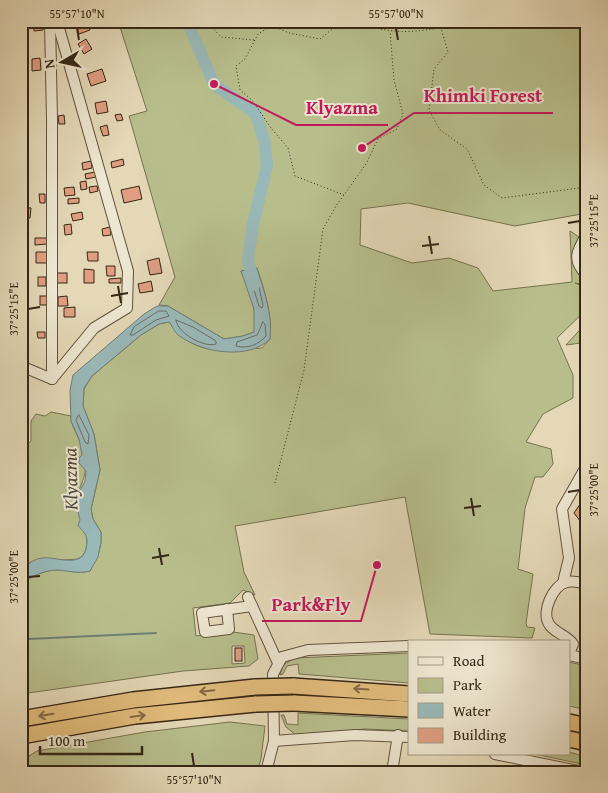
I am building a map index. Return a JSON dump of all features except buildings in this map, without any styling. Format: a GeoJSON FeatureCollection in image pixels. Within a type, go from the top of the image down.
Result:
{"type":"FeatureCollection","features":[{"type":"Feature","properties":{"kind":"highway"},"geometry":{"type":"LineString","coordinates":[[21,719],[133,700],[255,688],[293,686],[408,694]]}},
{"type":"Feature","properties":{"kind":"highway"},"geometry":{"type":"LineString","coordinates":[[21,736],[152,714],[256,704],[294,703],[408,709]]}},
{"type":"Feature","properties":{"kind":"highway"},"geometry":{"type":"LineString","coordinates":[[570,722],[587,726]]}},
{"type":"Feature","properties":{"kind":"highway"},"geometry":{"type":"LineString","coordinates":[[570,739],[587,743]]}},
{"type":"Feature","properties":{"kind":"street"},"geometry":{"type":"LineString","coordinates":[[50,21],[52,379]]}},
{"type":"Feature","properties":{"kind":"street"},"geometry":{"type":"LineString","coordinates":[[52,379],[94,328],[126,308],[128,302],[128,270],[57,21]]}},
{"type":"Feature","properties":{"kind":"street"},"geometry":{"type":"LineString","coordinates":[[587,234],[572,260],[587,275]]}},
{"type":"Feature","properties":{"kind":"street"},"geometry":{"type":"LineString","coordinates":[[587,345],[587,353]]}},
{"type":"Feature","properties":{"kind":"street"},"geometry":{"type":"LineString","coordinates":[[21,366],[52,379]]}},
{"type":"Feature","properties":{"kind":"street"},"geometry":{"type":"LineString","coordinates":[[563,583],[569,558],[562,510],[587,465]]}},
{"type":"Feature","properties":{"kind":"street"},"geometry":{"type":"LineString","coordinates":[[568,640],[551,627],[547,616],[553,592],[563,583],[569,581],[587,584]]}},
{"type":"Feature","properties":{"kind":"street"},"geometry":{"type":"LineString","coordinates":[[227,609],[250,602],[278,662]]}},
{"type":"Feature","properties":{"kind":"street"},"geometry":{"type":"LineString","coordinates":[[266,772],[274,741],[273,674],[278,662],[288,654],[308,650],[408,646]]}},
{"type":"Feature","properties":{"kind":"street"},"geometry":{"type":"LineString","coordinates":[[570,654],[587,659]]}},
{"type":"Feature","properties":{"kind":"street"},"geometry":{"type":"LineString","coordinates":[[274,741],[355,735],[408,737]]}},
{"type":"Feature","properties":{"kind":"street"},"geometry":{"type":"LineString","coordinates":[[392,772],[398,735]]}},
{"type":"Feature","properties":{"kind":"street"},"geometry":{"type":"LineString","coordinates":[[505,756],[583,772]]}},
{"type":"Feature","properties":{"kind":"path"},"geometry":{"type":"LineString","coordinates":[[211,21],[210,25],[220,37],[255,40]]}},
{"type":"Feature","properties":{"kind":"path"},"geometry":{"type":"LineString","coordinates":[[279,21],[258,34],[245,59],[236,66],[240,90],[252,100],[271,128],[288,148],[295,176],[344,195]]}},
{"type":"Feature","properties":{"kind":"path"},"geometry":{"type":"LineString","coordinates":[[273,26],[289,33],[320,39],[342,21]]}},
{"type":"Feature","properties":{"kind":"path"},"geometry":{"type":"LineString","coordinates":[[354,21],[404,34],[442,28],[448,52],[434,69],[429,110],[440,130],[466,149],[484,185],[502,198],[587,187]]}},
{"type":"Feature","properties":{"kind":"path"},"geometry":{"type":"LineString","coordinates":[[275,483],[304,370],[323,229],[366,164],[378,139],[397,129],[403,114],[394,80],[390,31]]}},
{"type":"Feature","properties":{"kind":"green space"},"geometry":{"type":"Polygon","coordinates":[[[118,21],[587,21],[587,213],[515,226],[408,203],[361,209],[360,245],[412,263],[449,258],[478,268],[493,291],[572,282],[570,231],[579,237],[574,249],[573,261],[577,271],[587,279],[587,285],[575,283],[582,286],[587,309],[557,338],[573,375],[573,398],[543,414],[526,442],[551,449],[553,464],[543,477],[535,477],[525,508],[518,569],[533,574],[526,623],[527,627],[535,628],[532,638],[430,634],[405,497],[235,526],[244,572],[255,595],[243,590],[230,603],[193,608],[196,636],[233,632],[254,635],[258,659],[249,666],[183,671],[21,694],[21,584],[34,576],[48,571],[90,571],[99,552],[101,532],[93,519],[91,509],[100,470],[94,434],[83,406],[84,389],[92,376],[141,335],[159,324],[169,322],[189,342],[211,349],[262,348],[270,339],[269,312],[257,268],[241,271],[252,301],[255,316],[254,332],[224,339],[168,306],[159,305],[175,277],[129,116],[147,111],[118,21]],[[232,646],[232,664],[245,663],[244,646],[232,646]]]}},
{"type":"Feature","properties":{"kind":"green space"},"geometry":{"type":"Polygon","coordinates":[[[587,322],[587,337],[581,343],[566,345],[587,322]]]}},
{"type":"Feature","properties":{"kind":"green space"},"geometry":{"type":"Polygon","coordinates":[[[51,412],[71,416],[83,451],[85,472],[75,500],[87,540],[86,548],[84,554],[78,559],[31,562],[21,569],[21,451],[31,441],[31,421],[36,414],[45,416],[51,412]]]}},
{"type":"Feature","properties":{"kind":"green space"},"geometry":{"type":"Polygon","coordinates":[[[408,653],[408,683],[299,674],[298,664],[287,666],[283,674],[280,675],[283,665],[295,658],[408,653]]]}},
{"type":"Feature","properties":{"kind":"green space"},"geometry":{"type":"Polygon","coordinates":[[[570,662],[587,666],[587,710],[570,706],[570,662]]]}},
{"type":"Feature","properties":{"kind":"green space"},"geometry":{"type":"Polygon","coordinates":[[[298,713],[408,719],[408,731],[365,729],[296,735],[286,727],[281,715],[284,715],[287,724],[298,725],[298,713]]]}},
{"type":"Feature","properties":{"kind":"green space"},"geometry":{"type":"Polygon","coordinates":[[[230,722],[265,726],[261,759],[257,772],[21,772],[21,761],[37,751],[145,732],[230,722]]]}},
{"type":"Feature","properties":{"kind":"green space"},"geometry":{"type":"Polygon","coordinates":[[[570,752],[587,757],[587,765],[544,756],[570,756],[570,752]]]}},
{"type":"Feature","properties":{"kind":"water"},"geometry":{"type":"Polygon","coordinates":[[[257,268],[267,303],[271,330],[270,339],[261,346],[239,352],[226,352],[202,347],[179,336],[169,322],[159,324],[141,335],[92,376],[84,388],[83,406],[94,434],[100,470],[91,509],[93,519],[101,532],[98,557],[90,571],[48,571],[34,576],[21,584],[21,569],[34,561],[48,558],[79,559],[86,549],[87,538],[78,525],[80,520],[75,500],[85,481],[86,471],[79,463],[79,458],[82,455],[79,439],[71,421],[70,390],[73,375],[144,314],[157,306],[168,306],[224,339],[254,332],[254,309],[241,271],[257,268]]]}},
{"type":"Feature","properties":{"kind":"waterway","name":"Klyazma"},"geometry":{"type":"LineString","coordinates":[[187,21],[214,84],[256,114],[265,143],[267,166],[253,224],[248,260],[254,285]]}},
{"type":"Feature","properties":{"kind":"waterway"},"geometry":{"type":"LineString","coordinates":[[21,638],[156,633]]}},
{"type":"Feature","properties":{"kind":"place","name":"Klyazma"},"geometry":{"type":"Point","coordinates":[214,84]}},
{"type":"Feature","properties":{"kind":"place","name":"Khimki Forest"},"geometry":{"type":"Point","coordinates":[362,148]}},
{"type":"Feature","properties":{"kind":"place","name":"Park&Fly"},"geometry":{"type":"Point","coordinates":[377,565]}}]}
